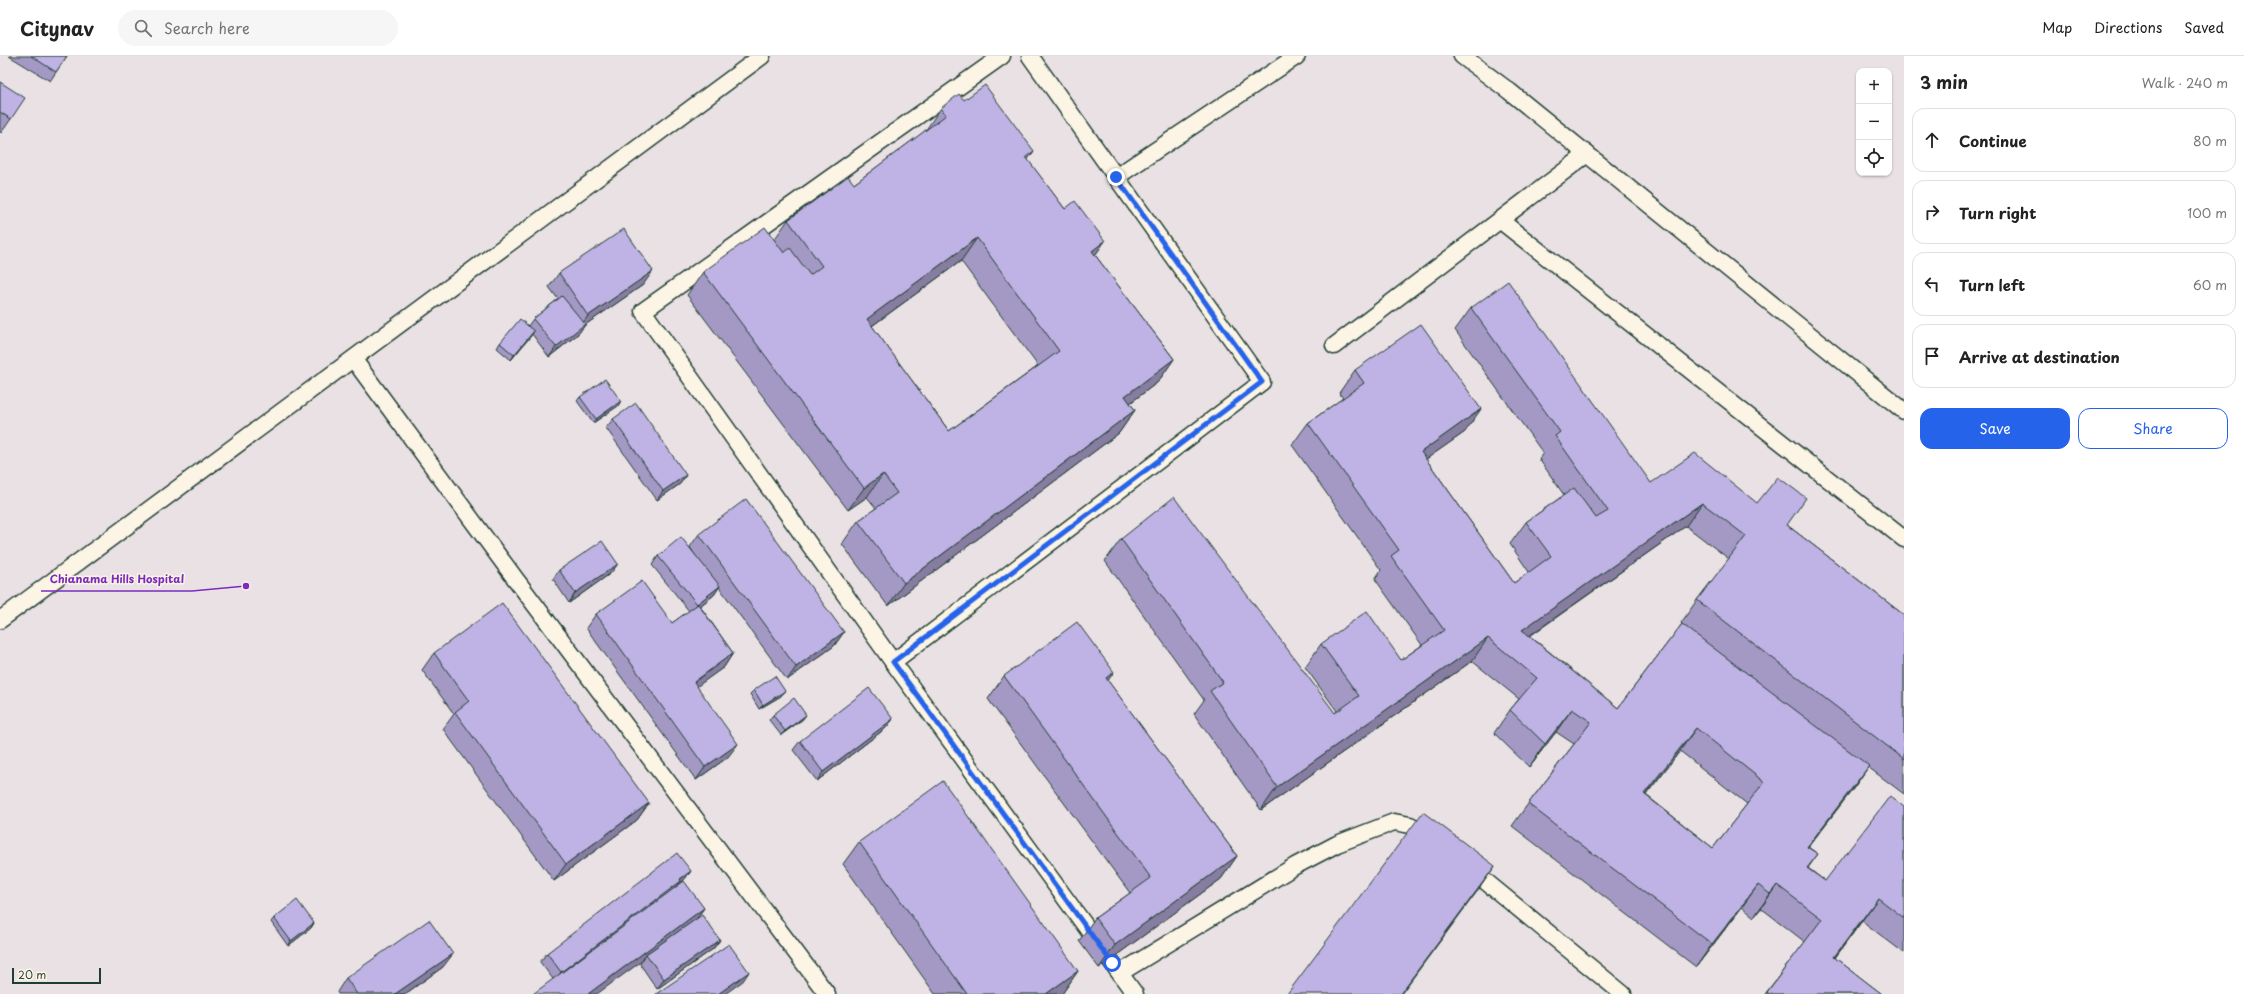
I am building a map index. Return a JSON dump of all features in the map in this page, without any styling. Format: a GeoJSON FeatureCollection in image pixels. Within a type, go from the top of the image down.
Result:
{"type":"FeatureCollection","features":[{"type":"Feature","properties":{"kind":"lane"},"geometry":{"type":"LineString","coordinates":[[0,620],[354,360],[762,56]]}},
{"type":"Feature","properties":{"kind":"lane"},"geometry":{"type":"LineString","coordinates":[[1002,56],[643,311],[893,662],[1135,994]]}},
{"type":"Feature","properties":{"kind":"lane"},"geometry":{"type":"LineString","coordinates":[[893,662],[1262,382],[1030,56]]}},
{"type":"Feature","properties":{"kind":"lane"},"geometry":{"type":"LineString","coordinates":[[1116,177],[1297,56]]}},
{"type":"Feature","properties":{"kind":"lane"},"geometry":{"type":"LineString","coordinates":[[1462,56],[1587,154],[1904,411]]}},
{"type":"Feature","properties":{"kind":"lane"},"geometry":{"type":"LineString","coordinates":[[1334,346],[1501,221],[1587,154]]}},
{"type":"Feature","properties":{"kind":"lane"},"geometry":{"type":"LineString","coordinates":[[1501,221],[1904,539]]}},
{"type":"Feature","properties":{"kind":"lane"},"geometry":{"type":"LineString","coordinates":[[354,360],[514,578],[827,994]]}},
{"type":"Feature","properties":{"kind":"lane"},"geometry":{"type":"LineString","coordinates":[[1120,973],[1295,866],[1337,844],[1394,822],[1410,825],[1426,833],[1444,848]]}},
{"type":"Feature","properties":{"kind":"lane"},"geometry":{"type":"LineString","coordinates":[[1457,858],[1623,994]]}},
{"type":"Feature","properties":{"kind":"building"},"geometry":{"type":"Polygon","coordinates":[[[31,56],[67,56],[56,72],[31,56]]]}},
{"type":"Feature","properties":{"kind":"building"},"geometry":{"type":"Polygon","coordinates":[[[0,82],[25,98],[11,119],[0,112],[0,82]]]}},
{"type":"Feature","properties":{"kind":"building"},"geometry":{"type":"Polygon","coordinates":[[[985,85],[1034,151],[1026,157],[1065,209],[1075,201],[1105,241],[1092,251],[1174,359],[1125,396],[1135,410],[904,583],[858,521],[897,493],[883,474],[864,488],[703,272],[765,227],[784,253],[790,248],[810,275],[822,266],[788,220],[848,176],[854,184],[946,115],[941,108],[959,94],[964,100],[985,85]],[[977,238],[867,319],[949,431],[1059,351],[977,238]]]}},
{"type":"Feature","properties":{"kind":"building"},"geometry":{"type":"Polygon","coordinates":[[[624,229],[653,271],[588,316],[559,273],[624,229]]]}},
{"type":"Feature","properties":{"kind":"building"},"geometry":{"type":"Polygon","coordinates":[[[1508,281],[1651,483],[1695,453],[1757,503],[1778,477],[1806,498],[1787,525],[1904,615],[1904,759],[1697,600],[1746,536],[1702,503],[1522,630],[1618,708],[1682,624],[1869,766],[1807,847],[1818,854],[1807,868],[1825,881],[1890,796],[1904,807],[1904,918],[1878,898],[1834,957],[1882,994],[1769,994],[1767,992],[1822,919],[1777,885],[1770,894],[1758,885],[1712,944],[1528,804],[1591,722],[1572,709],[1545,744],[1510,710],[1537,678],[1488,638],[1277,787],[1210,691],[1223,682],[1121,539],[1174,497],[1335,713],[1359,696],[1321,644],[1367,611],[1401,660],[1444,630],[1391,556],[1399,550],[1308,423],[1364,383],[1355,370],[1421,324],[1481,409],[1421,452],[1514,583],[1551,556],[1526,522],[1574,488],[1596,518],[1608,511],[1555,436],[1560,432],[1471,308],[1508,281]],[[1696,728],[1644,794],[1713,848],[1764,782],[1696,728]]]}},
{"type":"Feature","properties":{"kind":"building"},"geometry":{"type":"Polygon","coordinates":[[[562,296],[585,324],[556,347],[533,319],[562,296]]]}},
{"type":"Feature","properties":{"kind":"building"},"geometry":{"type":"Polygon","coordinates":[[[520,319],[534,331],[514,355],[500,343],[520,319]]]}},
{"type":"Feature","properties":{"kind":"building"},"geometry":{"type":"Polygon","coordinates":[[[605,379],[621,401],[596,419],[580,397],[605,379]]]}},
{"type":"Feature","properties":{"kind":"building"},"geometry":{"type":"Polygon","coordinates":[[[636,403],[686,475],[663,491],[613,419],[636,403]]]}},
{"type":"Feature","properties":{"kind":"building"},"geometry":{"type":"Polygon","coordinates":[[[746,499],[844,632],[796,667],[699,534],[746,499]]]}},
{"type":"Feature","properties":{"kind":"building"},"geometry":{"type":"Polygon","coordinates":[[[681,537],[720,586],[697,604],[658,556],[681,537]]]}},
{"type":"Feature","properties":{"kind":"building"},"geometry":{"type":"Polygon","coordinates":[[[602,541],[618,564],[575,593],[559,570],[602,541]]]}},
{"type":"Feature","properties":{"kind":"building"},"geometry":{"type":"Polygon","coordinates":[[[642,581],[672,623],[698,604],[733,653],[694,682],[738,744],[705,767],[596,614],[642,581]]]}},
{"type":"Feature","properties":{"kind":"building"},"geometry":{"type":"Polygon","coordinates":[[[502,603],[649,803],[566,864],[455,712],[469,701],[434,653],[502,603]]]}},
{"type":"Feature","properties":{"kind":"building"},"geometry":{"type":"Polygon","coordinates":[[[1077,622],[1114,672],[1106,678],[1237,856],[1115,945],[1095,918],[1151,878],[1004,676],[1077,622]]]}},
{"type":"Feature","properties":{"kind":"building"},"geometry":{"type":"Polygon","coordinates":[[[775,676],[785,691],[763,705],[754,690],[775,676]]]}},
{"type":"Feature","properties":{"kind":"building"},"geometry":{"type":"Polygon","coordinates":[[[869,688],[893,719],[823,772],[800,741],[869,688]]]}},
{"type":"Feature","properties":{"kind":"building"},"geometry":{"type":"Polygon","coordinates":[[[794,698],[806,715],[785,731],[773,715],[794,698]]]}},
{"type":"Feature","properties":{"kind":"building"},"geometry":{"type":"Polygon","coordinates":[[[943,781],[1078,971],[1046,994],[967,994],[859,842],[943,781]]]}},
{"type":"Feature","properties":{"kind":"building"},"geometry":{"type":"Polygon","coordinates":[[[1423,812],[1495,866],[1400,994],[1287,994],[1423,812]]]}},
{"type":"Feature","properties":{"kind":"building"},"geometry":{"type":"Polygon","coordinates":[[[677,853],[691,871],[680,879],[681,881],[561,972],[547,953],[677,853]]]}},
{"type":"Feature","properties":{"kind":"building"},"geometry":{"type":"Polygon","coordinates":[[[684,881],[704,908],[588,994],[533,994],[684,881]]]}},
{"type":"Feature","properties":{"kind":"building"},"geometry":{"type":"Polygon","coordinates":[[[297,900],[314,923],[291,941],[274,918],[297,900]]]}},
{"type":"Feature","properties":{"kind":"building"},"geometry":{"type":"Polygon","coordinates":[[[702,915],[720,940],[664,979],[646,954],[702,915]]]}},
{"type":"Feature","properties":{"kind":"building"},"geometry":{"type":"Polygon","coordinates":[[[429,920],[453,954],[395,994],[357,994],[346,978],[429,920]]]}},
{"type":"Feature","properties":{"kind":"building"},"geometry":{"type":"Polygon","coordinates":[[[729,944],[749,972],[718,994],[656,994],[729,944]]]}},
{"type":"Feature","properties":{"kind":"place","name":"Chianama Hills Hospital"},"geometry":{"type":"Point","coordinates":[246,586]}},
{"type":"Feature","properties":{"kind":"route"},"geometry":{"type":"LineString","coordinates":[[1112,963],[893,662],[1262,382],[1116,177]]}}]}
